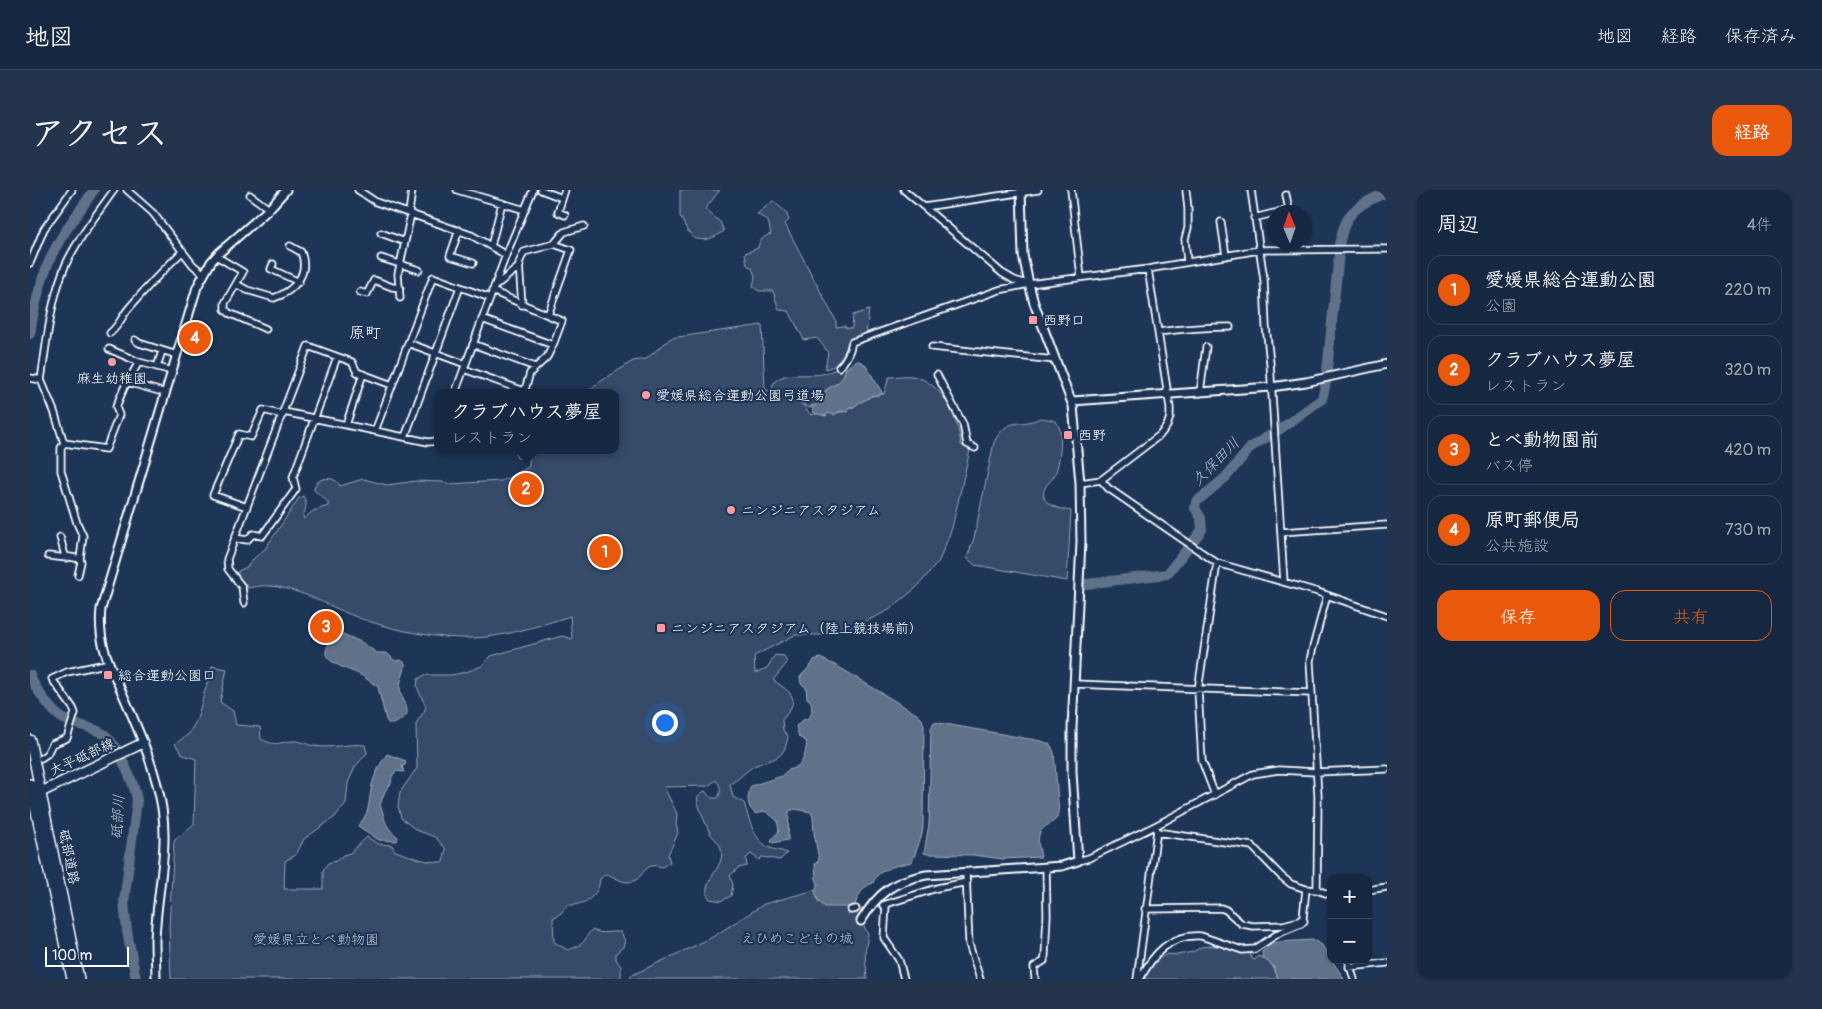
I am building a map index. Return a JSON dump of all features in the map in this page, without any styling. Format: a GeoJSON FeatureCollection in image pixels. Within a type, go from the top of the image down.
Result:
{"type":"FeatureCollection","features":[{"type":"Feature","properties":{"kind":"main road","name":"砥部道路"},"geometry":{"type":"LineString","coordinates":[[30,740],[79,979]]}},
{"type":"Feature","properties":{"kind":"main road","name":"大平砥部線"},"geometry":{"type":"LineString","coordinates":[[31,797],[143,743]]}},
{"type":"Feature","properties":{"kind":"main road","name":"砥部道路"},"geometry":{"type":"LineString","coordinates":[[30,784],[31,797],[72,979]]}},
{"type":"Feature","properties":{"kind":"street"},"geometry":{"type":"LineString","coordinates":[[30,263],[44,229],[72,190]]}},
{"type":"Feature","properties":{"kind":"street"},"geometry":{"type":"LineString","coordinates":[[78,575],[83,536],[76,523],[61,471],[61,448],[64,443],[54,410],[40,380],[53,304],[61,277],[81,236],[114,190]]}},
{"type":"Feature","properties":{"kind":"street"},"geometry":{"type":"LineString","coordinates":[[127,190],[150,209],[193,265],[204,274]]}},
{"type":"Feature","properties":{"kind":"street"},"geometry":{"type":"LineString","coordinates":[[156,979],[155,941],[163,852],[162,809],[156,780],[143,743],[102,642],[101,609],[192,303],[204,274],[216,256],[270,209],[286,190]]}},
{"type":"Feature","properties":{"kind":"street"},"geometry":{"type":"LineString","coordinates":[[359,190],[376,202],[471,235],[506,254]]}},
{"type":"Feature","properties":{"kind":"street"},"geometry":{"type":"LineString","coordinates":[[400,298],[398,274],[410,213],[412,190]]}},
{"type":"Feature","properties":{"kind":"street"},"geometry":{"type":"LineString","coordinates":[[457,190],[525,210]]}},
{"type":"Feature","properties":{"kind":"street"},"geometry":{"type":"LineString","coordinates":[[456,389],[506,254],[533,190]]}},
{"type":"Feature","properties":{"kind":"street"},"geometry":{"type":"LineString","coordinates":[[540,190],[562,198]]}},
{"type":"Feature","properties":{"kind":"street"},"geometry":{"type":"LineString","coordinates":[[565,190],[558,212],[565,215]]}},
{"type":"Feature","properties":{"kind":"street"},"geometry":{"type":"LineString","coordinates":[[904,190],[1002,273],[1014,280],[1029,284]]}},
{"type":"Feature","properties":{"kind":"street"},"geometry":{"type":"LineString","coordinates":[[924,207],[1021,191],[1038,190]]}},
{"type":"Feature","properties":{"kind":"street"},"geometry":{"type":"LineString","coordinates":[[1071,190],[1081,277]]}},
{"type":"Feature","properties":{"kind":"street"},"geometry":{"type":"LineString","coordinates":[[1186,190],[1188,209],[1188,228],[1185,239],[1187,262]]}},
{"type":"Feature","properties":{"kind":"street"},"geometry":{"type":"LineString","coordinates":[[1251,190],[1264,280],[1284,582]]}},
{"type":"Feature","properties":{"kind":"street"},"geometry":{"type":"LineString","coordinates":[[1021,191],[1023,254],[1029,284],[1034,304],[1073,404],[1080,483],[1081,542],[1072,772],[1078,861]]}},
{"type":"Feature","properties":{"kind":"street"},"geometry":{"type":"LineString","coordinates":[[250,195],[270,209]]}},
{"type":"Feature","properties":{"kind":"street"},"geometry":{"type":"LineString","coordinates":[[1286,195],[1288,205]]}},
{"type":"Feature","properties":{"kind":"street"},"geometry":{"type":"LineString","coordinates":[[491,246],[502,203]]}},
{"type":"Feature","properties":{"kind":"street"},"geometry":{"type":"LineString","coordinates":[[1254,218],[1267,215]]}},
{"type":"Feature","properties":{"kind":"street"},"geometry":{"type":"LineString","coordinates":[[1221,222],[1226,256]]}},
{"type":"Feature","properties":{"kind":"street"},"geometry":{"type":"LineString","coordinates":[[522,305],[520,266],[524,252],[554,244],[564,232],[584,226]]}},
{"type":"Feature","properties":{"kind":"street"},"geometry":{"type":"LineString","coordinates":[[458,230],[450,256],[473,262]]}},
{"type":"Feature","properties":{"kind":"street"},"geometry":{"type":"LineString","coordinates":[[381,233],[405,242]]}},
{"type":"Feature","properties":{"kind":"street"},"geometry":{"type":"LineString","coordinates":[[548,315],[570,250],[554,244]]}},
{"type":"Feature","properties":{"kind":"street"},"geometry":{"type":"LineString","coordinates":[[236,284],[247,290],[274,298],[296,286],[303,269],[302,255],[301,252],[290,246]]}},
{"type":"Feature","properties":{"kind":"street"},"geometry":{"type":"LineString","coordinates":[[839,367],[844,363],[852,342],[999,290],[1029,284],[1148,269],[1259,250],[1387,249]]}},
{"type":"Feature","properties":{"kind":"street"},"geometry":{"type":"LineString","coordinates":[[110,333],[157,276],[183,251]]}},
{"type":"Feature","properties":{"kind":"street"},"geometry":{"type":"LineString","coordinates":[[216,256],[242,272],[225,302],[225,309],[229,313],[266,328]]}},
{"type":"Feature","properties":{"kind":"street"},"geometry":{"type":"LineString","coordinates":[[381,258],[419,270]]}},
{"type":"Feature","properties":{"kind":"street"},"geometry":{"type":"LineString","coordinates":[[273,264],[271,269],[299,282]]}},
{"type":"Feature","properties":{"kind":"street"},"geometry":{"type":"LineString","coordinates":[[492,292],[520,266]]}},
{"type":"Feature","properties":{"kind":"street"},"geometry":{"type":"LineString","coordinates":[[1080,483],[1101,480],[1160,435],[1167,426],[1170,417],[1148,269]]}},
{"type":"Feature","properties":{"kind":"street"},"geometry":{"type":"LineString","coordinates":[[375,431],[433,277],[460,287],[492,292],[562,320],[554,345],[547,357],[530,373],[525,389]]}},
{"type":"Feature","properties":{"kind":"street"},"geometry":{"type":"LineString","coordinates":[[360,292],[367,294],[374,280],[400,288]]}},
{"type":"Feature","properties":{"kind":"street"},"geometry":{"type":"LineString","coordinates":[[405,437],[460,287]]}},
{"type":"Feature","properties":{"kind":"street"},"geometry":{"type":"LineString","coordinates":[[482,319],[554,345]]}},
{"type":"Feature","properties":{"kind":"street"},"geometry":{"type":"LineString","coordinates":[[1158,332],[1203,327],[1230,327]]}},
{"type":"Feature","properties":{"kind":"street"},"geometry":{"type":"LineString","coordinates":[[135,340],[138,343],[177,355]]}},
{"type":"Feature","properties":{"kind":"street"},"geometry":{"type":"LineString","coordinates":[[408,343],[436,353],[517,389]]}},
{"type":"Feature","properties":{"kind":"street"},"geometry":{"type":"LineString","coordinates":[[473,344],[536,367]]}},
{"type":"Feature","properties":{"kind":"street"},"geometry":{"type":"LineString","coordinates":[[244,603],[242,587],[228,570],[229,554],[308,346],[352,362],[357,372],[392,385]]}},
{"type":"Feature","properties":{"kind":"street"},"geometry":{"type":"LineString","coordinates":[[932,347],[1055,360]]}},
{"type":"Feature","properties":{"kind":"street"},"geometry":{"type":"LineString","coordinates":[[1200,393],[1206,347]]}},
{"type":"Feature","properties":{"kind":"street"},"geometry":{"type":"LineString","coordinates":[[110,349],[139,362],[172,371]]}},
{"type":"Feature","properties":{"kind":"street"},"geometry":{"type":"LineString","coordinates":[[158,367],[162,351]]}},
{"type":"Feature","properties":{"kind":"street"},"geometry":{"type":"LineString","coordinates":[[235,538],[247,540],[253,534],[262,536],[296,489],[292,477],[337,357]]}},
{"type":"Feature","properties":{"kind":"street"},"geometry":{"type":"LineString","coordinates":[[64,443],[106,449],[119,414],[116,407],[127,382],[139,362]]}},
{"type":"Feature","properties":{"kind":"street"},"geometry":{"type":"LineString","coordinates":[[1073,404],[1113,399],[1271,387],[1306,382],[1387,364]]}},
{"type":"Feature","properties":{"kind":"street"},"geometry":{"type":"LineString","coordinates":[[346,425],[363,374]]}},
{"type":"Feature","properties":{"kind":"street"},"geometry":{"type":"LineString","coordinates":[[937,375],[963,424],[967,444],[975,448]]}},
{"type":"Feature","properties":{"kind":"street"},"geometry":{"type":"LineString","coordinates":[[30,378],[40,380]]}},
{"type":"Feature","properties":{"kind":"street"},"geometry":{"type":"LineString","coordinates":[[127,382],[166,393]]}},
{"type":"Feature","properties":{"kind":"street"},"geometry":{"type":"LineString","coordinates":[[247,508],[213,495],[240,434],[251,437],[263,410],[314,418],[428,442],[434,441]]}},
{"type":"Feature","properties":{"kind":"street"},"geometry":{"type":"LineString","coordinates":[[1101,480],[1108,488],[1217,563],[1327,595],[1387,616]]}},
{"type":"Feature","properties":{"kind":"street"},"geometry":{"type":"LineString","coordinates":[[1281,532],[1387,525]]}},
{"type":"Feature","properties":{"kind":"street"},"geometry":{"type":"LineString","coordinates":[[60,537],[63,553],[67,558]]}},
{"type":"Feature","properties":{"kind":"street"},"geometry":{"type":"LineString","coordinates":[[48,556],[80,558]]}},
{"type":"Feature","properties":{"kind":"street"},"geometry":{"type":"LineString","coordinates":[[1215,795],[1202,762],[1198,690],[1217,563]]}},
{"type":"Feature","properties":{"kind":"street"},"geometry":{"type":"LineString","coordinates":[[1317,890],[1318,796],[1311,693],[1312,651],[1327,595]]}},
{"type":"Feature","properties":{"kind":"street"},"geometry":{"type":"LineString","coordinates":[[41,758],[47,754],[52,744],[67,738],[75,713],[52,679],[67,672],[110,663]]}},
{"type":"Feature","properties":{"kind":"street"},"geometry":{"type":"LineString","coordinates":[[1074,684],[1311,693]]}},
{"type":"Feature","properties":{"kind":"street"},"geometry":{"type":"LineString","coordinates":[[861,921],[882,894],[896,884],[926,876],[1062,866],[1095,855],[1157,829],[1253,774],[1280,770],[1316,772],[1387,770]]}},
{"type":"Feature","properties":{"kind":"street"},"geometry":{"type":"LineString","coordinates":[[1157,829],[1252,846],[1291,884],[1327,894]]}},
{"type":"Feature","properties":{"kind":"street"},"geometry":{"type":"LineString","coordinates":[[1138,979],[1145,909],[1157,829]]}},
{"type":"Feature","properties":{"kind":"street"},"geometry":{"type":"LineString","coordinates":[[1035,979],[1034,966],[1044,961],[1045,956],[1047,915],[1046,867]]}},
{"type":"Feature","properties":{"kind":"street"},"geometry":{"type":"LineString","coordinates":[[966,873],[967,929],[969,944],[980,979]]}},
{"type":"Feature","properties":{"kind":"street"},"geometry":{"type":"LineString","coordinates":[[904,979],[899,960],[884,938],[885,905],[937,888],[967,882]]}},
{"type":"Feature","properties":{"kind":"street"},"geometry":{"type":"LineString","coordinates":[[1372,889],[1387,887]]}},
{"type":"Feature","properties":{"kind":"street"},"geometry":{"type":"LineString","coordinates":[[1138,979],[1153,957],[1168,945],[1194,935],[1242,950],[1255,950],[1279,933],[1304,921],[1302,919],[1306,889]]}},
{"type":"Feature","properties":{"kind":"street"},"geometry":{"type":"LineString","coordinates":[[1145,909],[1221,908],[1242,924],[1253,926],[1283,925],[1302,919]]}},
{"type":"Feature","properties":{"kind":"street"},"geometry":{"type":"LineString","coordinates":[[1372,963],[1387,963]]}},
{"type":"Feature","properties":{"kind":"street"},"geometry":{"type":"LineString","coordinates":[[1348,964],[1354,979]]}},
{"type":"Feature","properties":{"kind":"green space"},"geometry":{"type":"Polygon","coordinates":[[[680,190],[720,190],[705,209],[720,222],[724,231],[709,239],[701,240],[692,237],[680,216],[680,190]]]}},
{"type":"Feature","properties":{"kind":"green space"},"geometry":{"type":"Polygon","coordinates":[[[773,201],[786,212],[789,220],[785,224],[836,321],[836,327],[845,326],[846,328],[852,328],[853,315],[869,310],[866,334],[851,340],[843,359],[836,365],[825,369],[828,352],[817,338],[804,340],[789,311],[779,310],[773,291],[759,291],[753,287],[755,276],[752,268],[747,265],[745,253],[758,248],[762,239],[771,234],[768,221],[757,214],[773,201]]]}},
{"type":"Feature","properties":{"kind":"green space","name":"愛媛県立とべ動物園"},"geometry":{"type":"Polygon","coordinates":[[[762,325],[765,389],[772,392],[773,384],[782,377],[788,375],[822,374],[844,366],[846,370],[841,381],[826,390],[826,396],[816,401],[815,406],[810,408],[805,406],[799,395],[793,393],[787,397],[802,404],[811,415],[843,412],[871,396],[884,394],[889,377],[912,376],[923,379],[932,385],[947,402],[956,424],[961,445],[970,450],[952,528],[939,561],[917,587],[889,610],[873,618],[844,630],[822,635],[795,635],[754,656],[755,673],[767,668],[775,655],[784,656],[787,663],[773,680],[786,689],[792,697],[793,701],[788,713],[782,720],[783,730],[788,736],[784,751],[780,755],[752,767],[730,784],[733,797],[744,803],[752,828],[759,839],[768,847],[787,853],[780,860],[762,857],[759,860],[751,854],[746,858],[747,866],[738,868],[730,876],[733,885],[731,896],[721,901],[710,899],[707,895],[707,889],[722,855],[721,848],[712,836],[700,809],[698,796],[705,791],[711,798],[718,798],[720,786],[716,780],[708,786],[664,787],[677,814],[676,824],[678,833],[668,855],[670,862],[662,867],[650,866],[638,879],[628,882],[606,874],[600,879],[597,890],[590,899],[580,904],[568,905],[560,914],[553,918],[554,942],[568,950],[581,944],[592,930],[603,933],[621,932],[625,941],[623,947],[616,953],[616,959],[621,967],[621,979],[171,979],[169,927],[174,841],[194,824],[196,759],[183,755],[175,744],[189,734],[197,719],[212,666],[227,669],[220,702],[233,711],[236,725],[260,727],[261,739],[275,744],[298,741],[321,747],[365,745],[367,753],[355,767],[348,783],[346,803],[335,817],[304,839],[296,855],[285,861],[284,889],[323,889],[323,870],[328,863],[350,853],[367,837],[378,844],[392,845],[395,851],[413,857],[443,862],[446,849],[435,837],[416,830],[401,818],[398,806],[400,792],[417,768],[416,724],[426,707],[417,687],[418,679],[425,675],[451,675],[466,672],[482,666],[491,656],[562,636],[572,639],[570,616],[510,633],[474,638],[446,637],[403,631],[350,615],[294,591],[270,586],[247,588],[247,585],[244,585],[238,576],[238,571],[247,567],[265,549],[299,498],[303,496],[306,501],[304,519],[313,511],[328,506],[328,502],[314,490],[317,482],[321,480],[334,480],[340,486],[363,479],[387,485],[416,481],[449,484],[501,481],[529,467],[529,458],[517,458],[515,454],[619,454],[619,389],[590,389],[633,361],[646,359],[671,338],[762,325]]]}},
{"type":"Feature","properties":{"kind":"green space"},"geometry":{"type":"Polygon","coordinates":[[[1040,418],[1054,421],[1060,428],[1060,449],[1057,469],[1046,486],[1044,497],[1046,501],[1055,507],[1071,511],[1067,581],[975,565],[967,558],[974,538],[994,442],[1000,433],[1010,425],[1040,418]]]}},
{"type":"Feature","properties":{"kind":"green space","name":"えひめこどもの城"},"geometry":{"type":"Polygon","coordinates":[[[815,890],[818,901],[854,907],[868,934],[865,952],[867,979],[631,979],[630,976],[711,938],[764,904],[815,890]]]}},
{"type":"Feature","properties":{"kind":"green space"},"geometry":{"type":"Polygon","coordinates":[[[1227,946],[1250,954],[1252,959],[1255,960],[1258,956],[1262,957],[1271,964],[1278,979],[1144,979],[1152,964],[1168,954],[1177,955],[1193,952],[1201,947],[1227,946]]]}},
{"type":"Feature","properties":{"kind":"shaded area"},"geometry":{"type":"Polygon","coordinates":[[[857,360],[865,364],[883,394],[871,396],[854,407],[849,407],[848,412],[840,411],[834,415],[828,413],[826,416],[814,413],[811,406],[815,406],[816,401],[826,396],[825,391],[839,381],[846,368],[857,360]]]}},
{"type":"Feature","properties":{"kind":"shaded area"},"geometry":{"type":"Polygon","coordinates":[[[337,634],[343,634],[361,642],[377,653],[387,653],[395,661],[401,660],[405,663],[400,687],[407,714],[399,721],[389,724],[386,720],[378,687],[359,674],[340,666],[327,657],[326,651],[328,646],[337,634]]]}},
{"type":"Feature","properties":{"kind":"shaded area"},"geometry":{"type":"Polygon","coordinates":[[[820,658],[837,666],[918,715],[922,719],[924,726],[923,828],[912,862],[889,868],[879,874],[873,883],[863,889],[854,907],[825,907],[818,901],[815,890],[818,884],[815,864],[819,860],[811,812],[795,809],[789,811],[788,840],[772,843],[771,840],[779,831],[777,820],[765,811],[756,814],[750,808],[748,801],[751,786],[782,776],[797,767],[803,760],[807,742],[799,737],[796,726],[809,718],[812,712],[811,702],[807,698],[806,687],[801,684],[800,677],[814,660],[820,658]]]}},
{"type":"Feature","properties":{"kind":"shaded area"},"geometry":{"type":"Polygon","coordinates":[[[934,722],[1050,744],[1054,752],[1059,814],[1055,820],[1040,832],[1038,840],[1041,857],[1003,859],[973,855],[924,853],[929,824],[931,728],[934,722]]]}},
{"type":"Feature","properties":{"kind":"shaded area"},"geometry":{"type":"Polygon","coordinates":[[[387,754],[406,761],[405,765],[402,766],[404,772],[397,771],[392,776],[391,784],[385,791],[380,805],[387,825],[398,837],[397,841],[379,840],[358,826],[367,813],[373,781],[387,754]]]}},
{"type":"Feature","properties":{"kind":"shaded area"},"geometry":{"type":"Polygon","coordinates":[[[1313,940],[1322,945],[1327,953],[1327,964],[1334,964],[1344,979],[1278,979],[1273,966],[1263,958],[1262,952],[1270,945],[1278,942],[1313,940]]]}},
{"type":"Feature","properties":{"kind":"waterway","name":"砥部川"},"geometry":{"type":"LineString","coordinates":[[30,334],[37,297],[49,261],[61,238],[94,190]]}},
{"type":"Feature","properties":{"kind":"waterway","name":"久保田川"},"geometry":{"type":"LineString","coordinates":[[1339,245],[1349,216],[1360,206],[1387,192]]}},
{"type":"Feature","properties":{"kind":"waterway","name":"久保田川"},"geometry":{"type":"LineString","coordinates":[[1327,371],[1339,253]]}},
{"type":"Feature","properties":{"kind":"waterway","name":"久保田川"},"geometry":{"type":"LineString","coordinates":[[1276,432],[1322,399],[1326,383]]}},
{"type":"Feature","properties":{"kind":"waterway","name":"久保田川"},"geometry":{"type":"LineString","coordinates":[[1086,584],[1167,574],[1202,530],[1201,518],[1195,508],[1196,502],[1226,477],[1251,447],[1272,434]]}},
{"type":"Feature","properties":{"kind":"waterway","name":"砥部川"},"geometry":{"type":"LineString","coordinates":[[30,675],[43,698],[58,715],[102,733],[107,737],[119,753],[133,784],[137,800],[124,902],[127,931],[136,979]]}},
{"type":"Feature","properties":{"kind":"tunnel"},"geometry":{"type":"LineString","coordinates":[[856,909],[883,905]]}},
{"type":"Feature","properties":{"kind":"place","name":"西野口"},"geometry":{"type":"Point","coordinates":[1033,320]}},
{"type":"Feature","properties":{"kind":"place","name":"原町郵便局"},"geometry":{"type":"Point","coordinates":[195,338]}},
{"type":"Feature","properties":{"kind":"place","name":"麻生幼稚園"},"geometry":{"type":"Point","coordinates":[112,362]}},
{"type":"Feature","properties":{"kind":"place","name":"愛媛県総合運動公園弓道場"},"geometry":{"type":"Point","coordinates":[646,395]}},
{"type":"Feature","properties":{"kind":"place","name":"西野"},"geometry":{"type":"Point","coordinates":[1068,435]}},
{"type":"Feature","properties":{"kind":"place","name":"クラブハウス夢屋"},"geometry":{"type":"Point","coordinates":[526,489]}},
{"type":"Feature","properties":{"kind":"place","name":"ニンジニアスタジアム"},"geometry":{"type":"Point","coordinates":[731,510]}},
{"type":"Feature","properties":{"kind":"place","name":"愛媛県総合運動公園"},"geometry":{"type":"Point","coordinates":[605,552]}},
{"type":"Feature","properties":{"kind":"place","name":"とべ動物園前"},"geometry":{"type":"Point","coordinates":[326,627]}},
{"type":"Feature","properties":{"kind":"place","name":"ニンジニアスタジアム（陸上競技場前）"},"geometry":{"type":"Point","coordinates":[661,628]}},
{"type":"Feature","properties":{"kind":"place","name":"総合運動公園口"},"geometry":{"type":"Point","coordinates":[108,675]}},
{"type":"Feature","properties":{"kind":"district","name":"原町"},"geometry":{"type":"Point","coordinates":[365,333]}}]}
